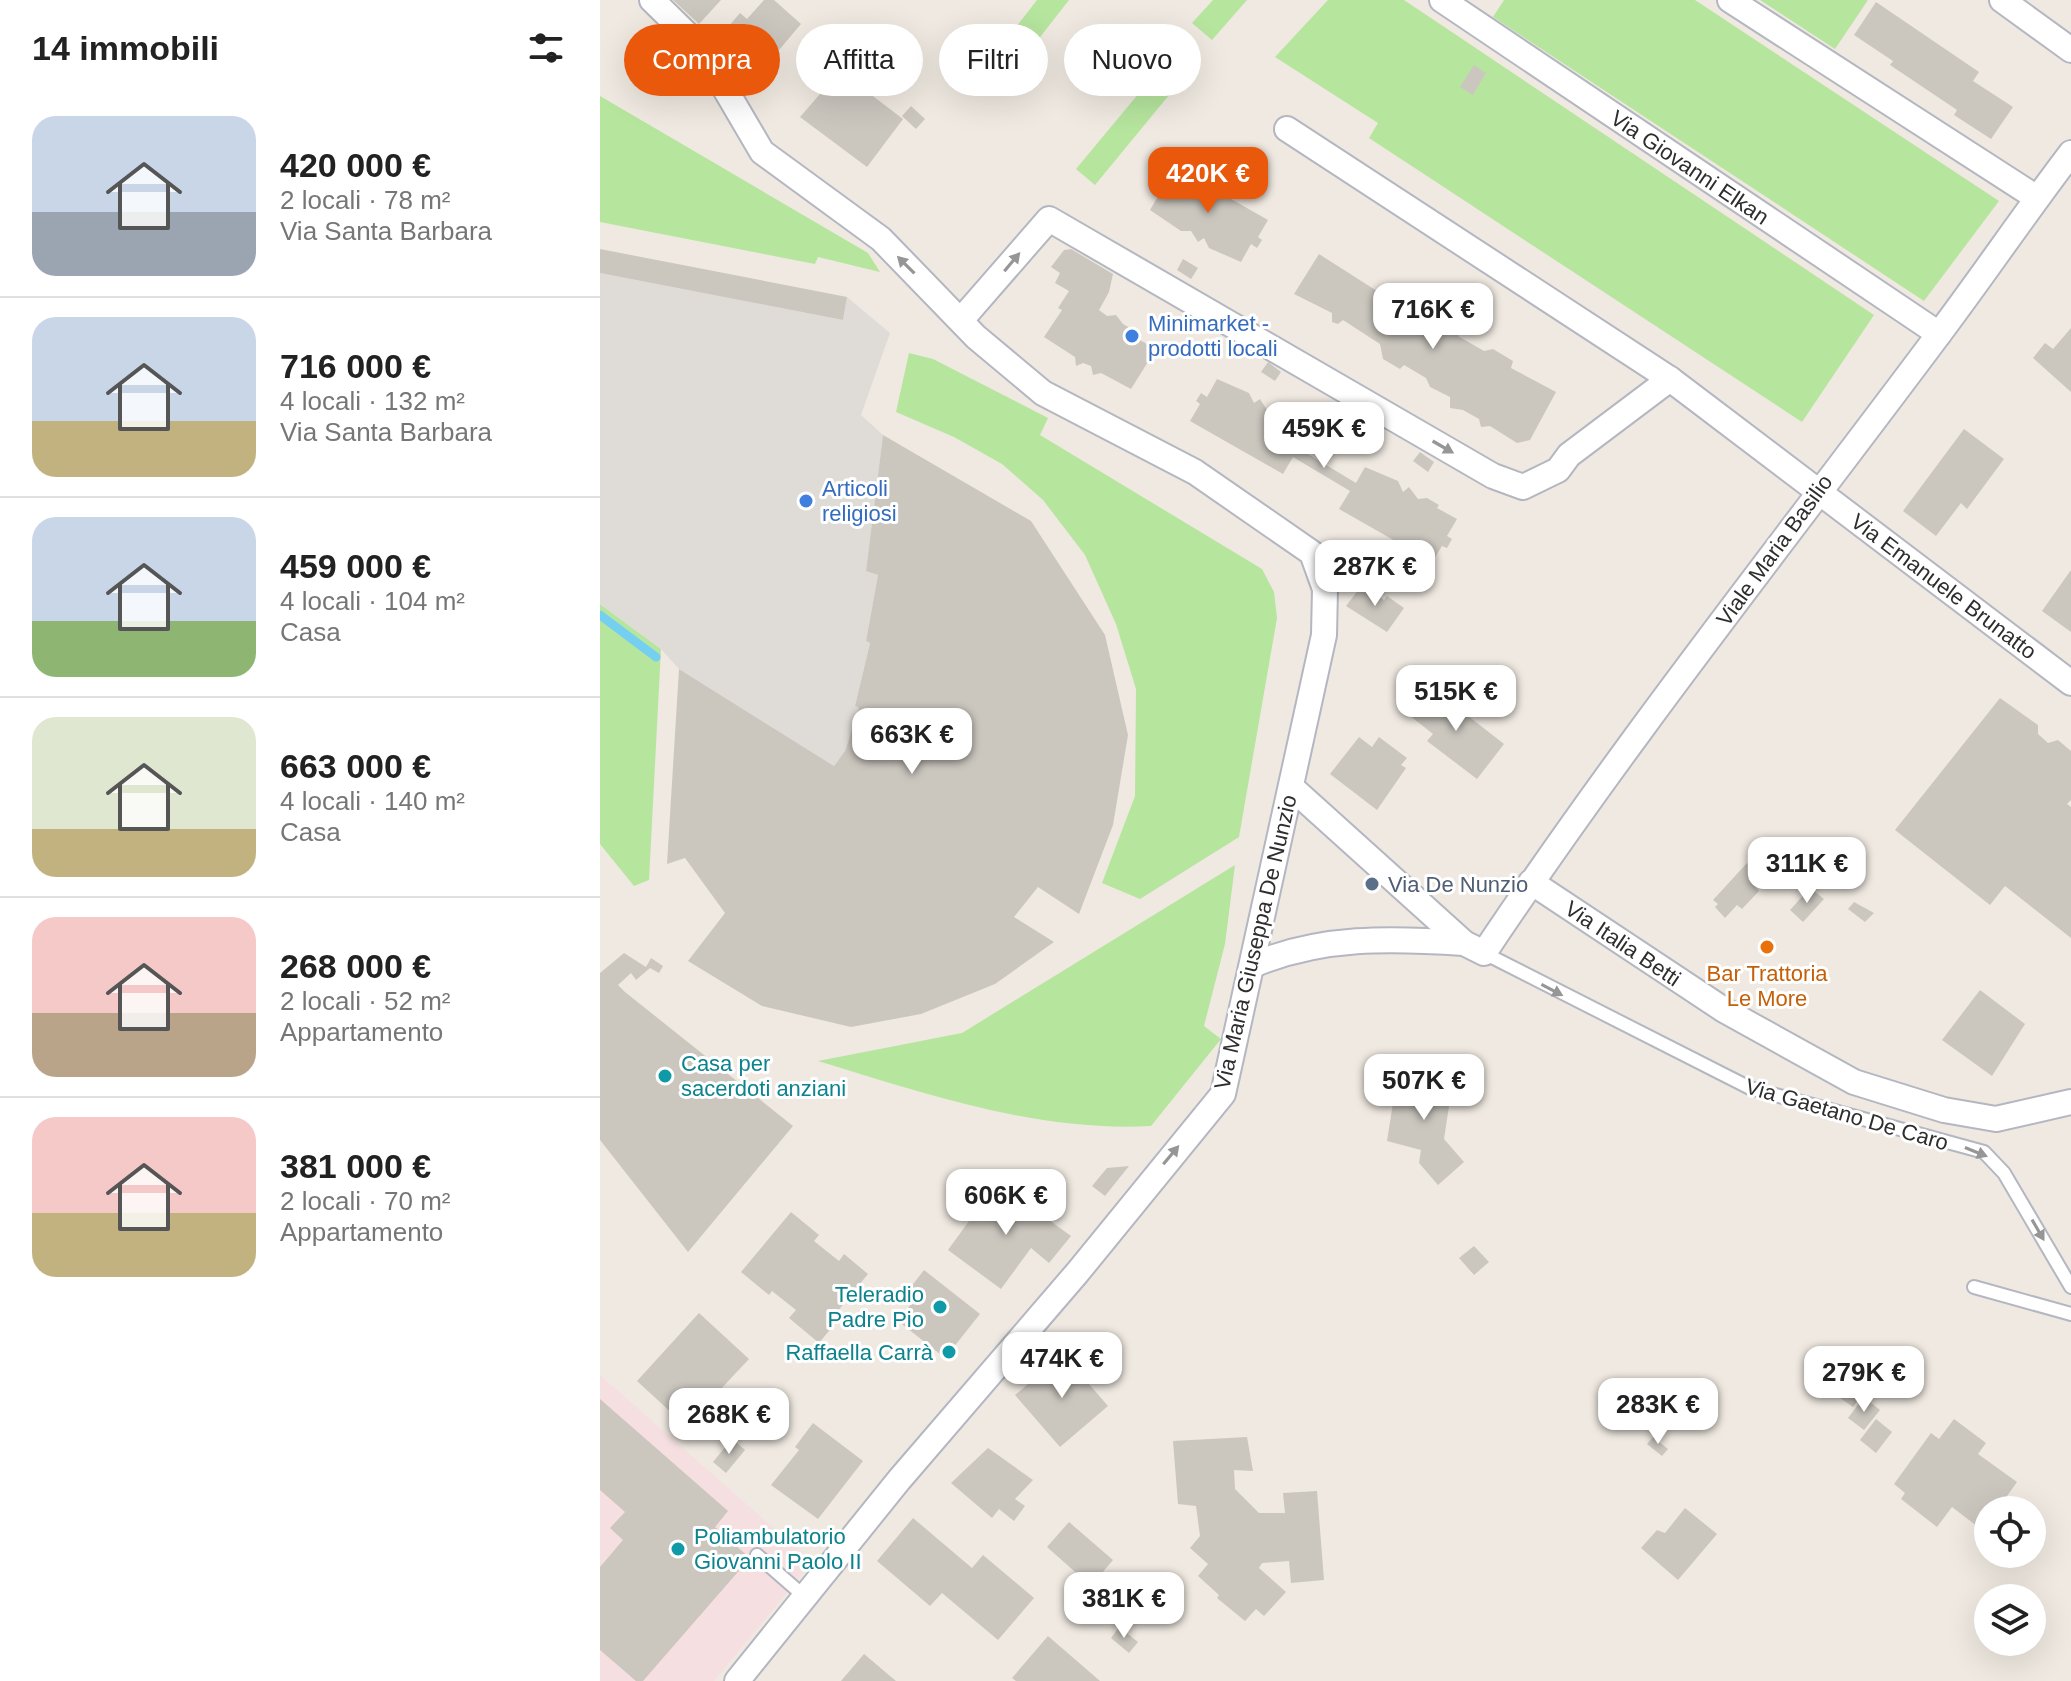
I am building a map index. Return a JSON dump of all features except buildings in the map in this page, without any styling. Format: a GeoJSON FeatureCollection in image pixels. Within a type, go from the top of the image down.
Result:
{"type":"FeatureCollection","features":[{"type":"Feature","properties":{"kind":"street","name":"Via Maria Giuseppa De Nunzio"},"geometry":{"type":"LineString","coordinates":[[652,0],[701,48],[762,152],[881,239],[961,320],[1043,393],[1195,472],[1312,553],[1325,589],[1324,635],[1223,1094],[804,1596],[737,1681]]}},
{"type":"Feature","properties":{"kind":"street","name":"Via Giovanni Elkan"},"geometry":{"type":"LineString","coordinates":[[1442,0],[1939,334]]}},
{"type":"Feature","properties":{"kind":"street"},"geometry":{"type":"LineString","coordinates":[[1730,0],[2037,198]]}},
{"type":"Feature","properties":{"kind":"street"},"geometry":{"type":"LineString","coordinates":[[2002,0],[2071,50]]}},
{"type":"Feature","properties":{"kind":"street","name":"Via Emanuele Brunatto"},"geometry":{"type":"LineString","coordinates":[[1287,129],[1670,379],[2071,683]]}},
{"type":"Feature","properties":{"kind":"street","name":"Viale Maria Basilio"},"geometry":{"type":"LineString","coordinates":[[1474,948],[1531,882],[1817,490],[1939,334],[2071,153]]}},
{"type":"Feature","properties":{"kind":"street"},"geometry":{"type":"LineString","coordinates":[[961,320],[1049,219],[1493,476],[1523,487],[1558,470],[1569,455],[1670,379]]}},
{"type":"Feature","properties":{"kind":"street"},"geometry":{"type":"LineString","coordinates":[[1291,787],[1474,948]]}},
{"type":"Feature","properties":{"kind":"street","name":"Via Italia Betti"},"geometry":{"type":"LineString","coordinates":[[1531,882],[1724,1010],[1854,1082],[1944,1110],[1996,1119],[2071,1102]]}},
{"type":"Feature","properties":{"kind":"street"},"geometry":{"type":"LineString","coordinates":[[1253,965],[1286,951],[1380,937],[1474,948]]}},
{"type":"Feature","properties":{"kind":"lane","name":"Via Gaetano De Caro"},"geometry":{"type":"LineString","coordinates":[[1474,948],[1750,1088],[1984,1152],[2004,1173],[2071,1287]]}},
{"type":"Feature","properties":{"kind":"lane"},"geometry":{"type":"LineString","coordinates":[[1974,1287],[2071,1314]]}},
{"type":"Feature","properties":{"kind":"lane"},"geometry":{"type":"LineString","coordinates":[[757,1555],[804,1596]]}},
{"type":"Feature","properties":{"kind":"shaded area"},"geometry":{"type":"Polygon","coordinates":[[[600,273],[843,320],[847,297],[890,333],[861,415],[883,435],[866,571],[878,575],[866,641],[870,643],[855,706],[859,708],[845,751],[834,766],[679,669],[661,649],[600,604],[600,273]]]}},
{"type":"Feature","properties":{"kind":"shaded area"},"geometry":{"type":"Polygon","coordinates":[[[600,1375],[812,1562],[714,1681],[600,1681],[600,1375]]]}},
{"type":"Feature","properties":{"kind":"green space"},"geometry":{"type":"Polygon","coordinates":[[[1037,0],[1069,0],[1048,27],[1048,24],[1018,24],[1037,0]]]}},
{"type":"Feature","properties":{"kind":"green space"},"geometry":{"type":"Polygon","coordinates":[[[1213,0],[1247,0],[1212,40],[1201,31],[1201,24],[1192,23],[1213,0]]]}},
{"type":"Feature","properties":{"kind":"green space"},"geometry":{"type":"Polygon","coordinates":[[[1328,0],[1404,0],[1874,315],[1802,422],[1369,138],[1378,123],[1275,57],[1328,0]]]}},
{"type":"Feature","properties":{"kind":"green space"},"geometry":{"type":"Polygon","coordinates":[[[1504,0],[1695,0],[1999,201],[1924,301],[1493,17],[1504,0]]]}},
{"type":"Feature","properties":{"kind":"green space"},"geometry":{"type":"Polygon","coordinates":[[[1760,0],[1868,0],[1835,49],[1760,0]]]}},
{"type":"Feature","properties":{"kind":"green space"},"geometry":{"type":"Polygon","coordinates":[[[600,96],[868,253],[880,272],[818,257],[815,264],[600,222],[600,96]]]}},
{"type":"Feature","properties":{"kind":"green space"},"geometry":{"type":"Polygon","coordinates":[[[1137,96],[1168,96],[1095,185],[1076,169],[1137,96]]]}},
{"type":"Feature","properties":{"kind":"green space"},"geometry":{"type":"Polygon","coordinates":[[[909,353],[933,359],[1048,418],[1040,435],[1262,569],[1274,592],[1277,618],[1239,837],[1140,899],[1102,883],[1135,796],[1136,689],[1116,624],[1085,555],[1043,500],[1002,464],[954,437],[896,412],[909,353]]]}},
{"type":"Feature","properties":{"kind":"green space"},"geometry":{"type":"Polygon","coordinates":[[[600,604],[661,649],[649,880],[634,886],[600,844],[600,604]]]}},
{"type":"Feature","properties":{"kind":"green space"},"geometry":{"type":"Polygon","coordinates":[[[1235,865],[1225,944],[1204,1026],[1221,1039],[1151,1126],[1108,1126],[1024,1117],[941,1098],[818,1061],[962,1033],[1235,865]]]}},
{"type":"Feature","properties":{"kind":"waterway"},"geometry":{"type":"LineString","coordinates":[[600,615],[656,657]]}},
{"type":"Feature","properties":{"kind":"place","name":"Minimarket - prodotti locali"},"geometry":{"type":"Point","coordinates":[1132,336]}},
{"type":"Feature","properties":{"kind":"place","name":"Articoli religiosi"},"geometry":{"type":"Point","coordinates":[806,501]}},
{"type":"Feature","properties":{"kind":"place","name":"Via De Nunzio"},"geometry":{"type":"Point","coordinates":[1372,884]}},
{"type":"Feature","properties":{"kind":"place","name":"Bar Trattoria Le More"},"geometry":{"type":"Point","coordinates":[1767,947]}},
{"type":"Feature","properties":{"kind":"place","name":"Casa per sacerdoti anziani"},"geometry":{"type":"Point","coordinates":[665,1076]}},
{"type":"Feature","properties":{"kind":"place","name":"Teleradio Padre Pio"},"geometry":{"type":"Point","coordinates":[940,1307]}},
{"type":"Feature","properties":{"kind":"place","name":"Raffaella Carrà"},"geometry":{"type":"Point","coordinates":[949,1352]}},
{"type":"Feature","properties":{"kind":"place","name":"Poliambulatorio Giovanni Paolo II"},"geometry":{"type":"Point","coordinates":[678,1549]}}]}
